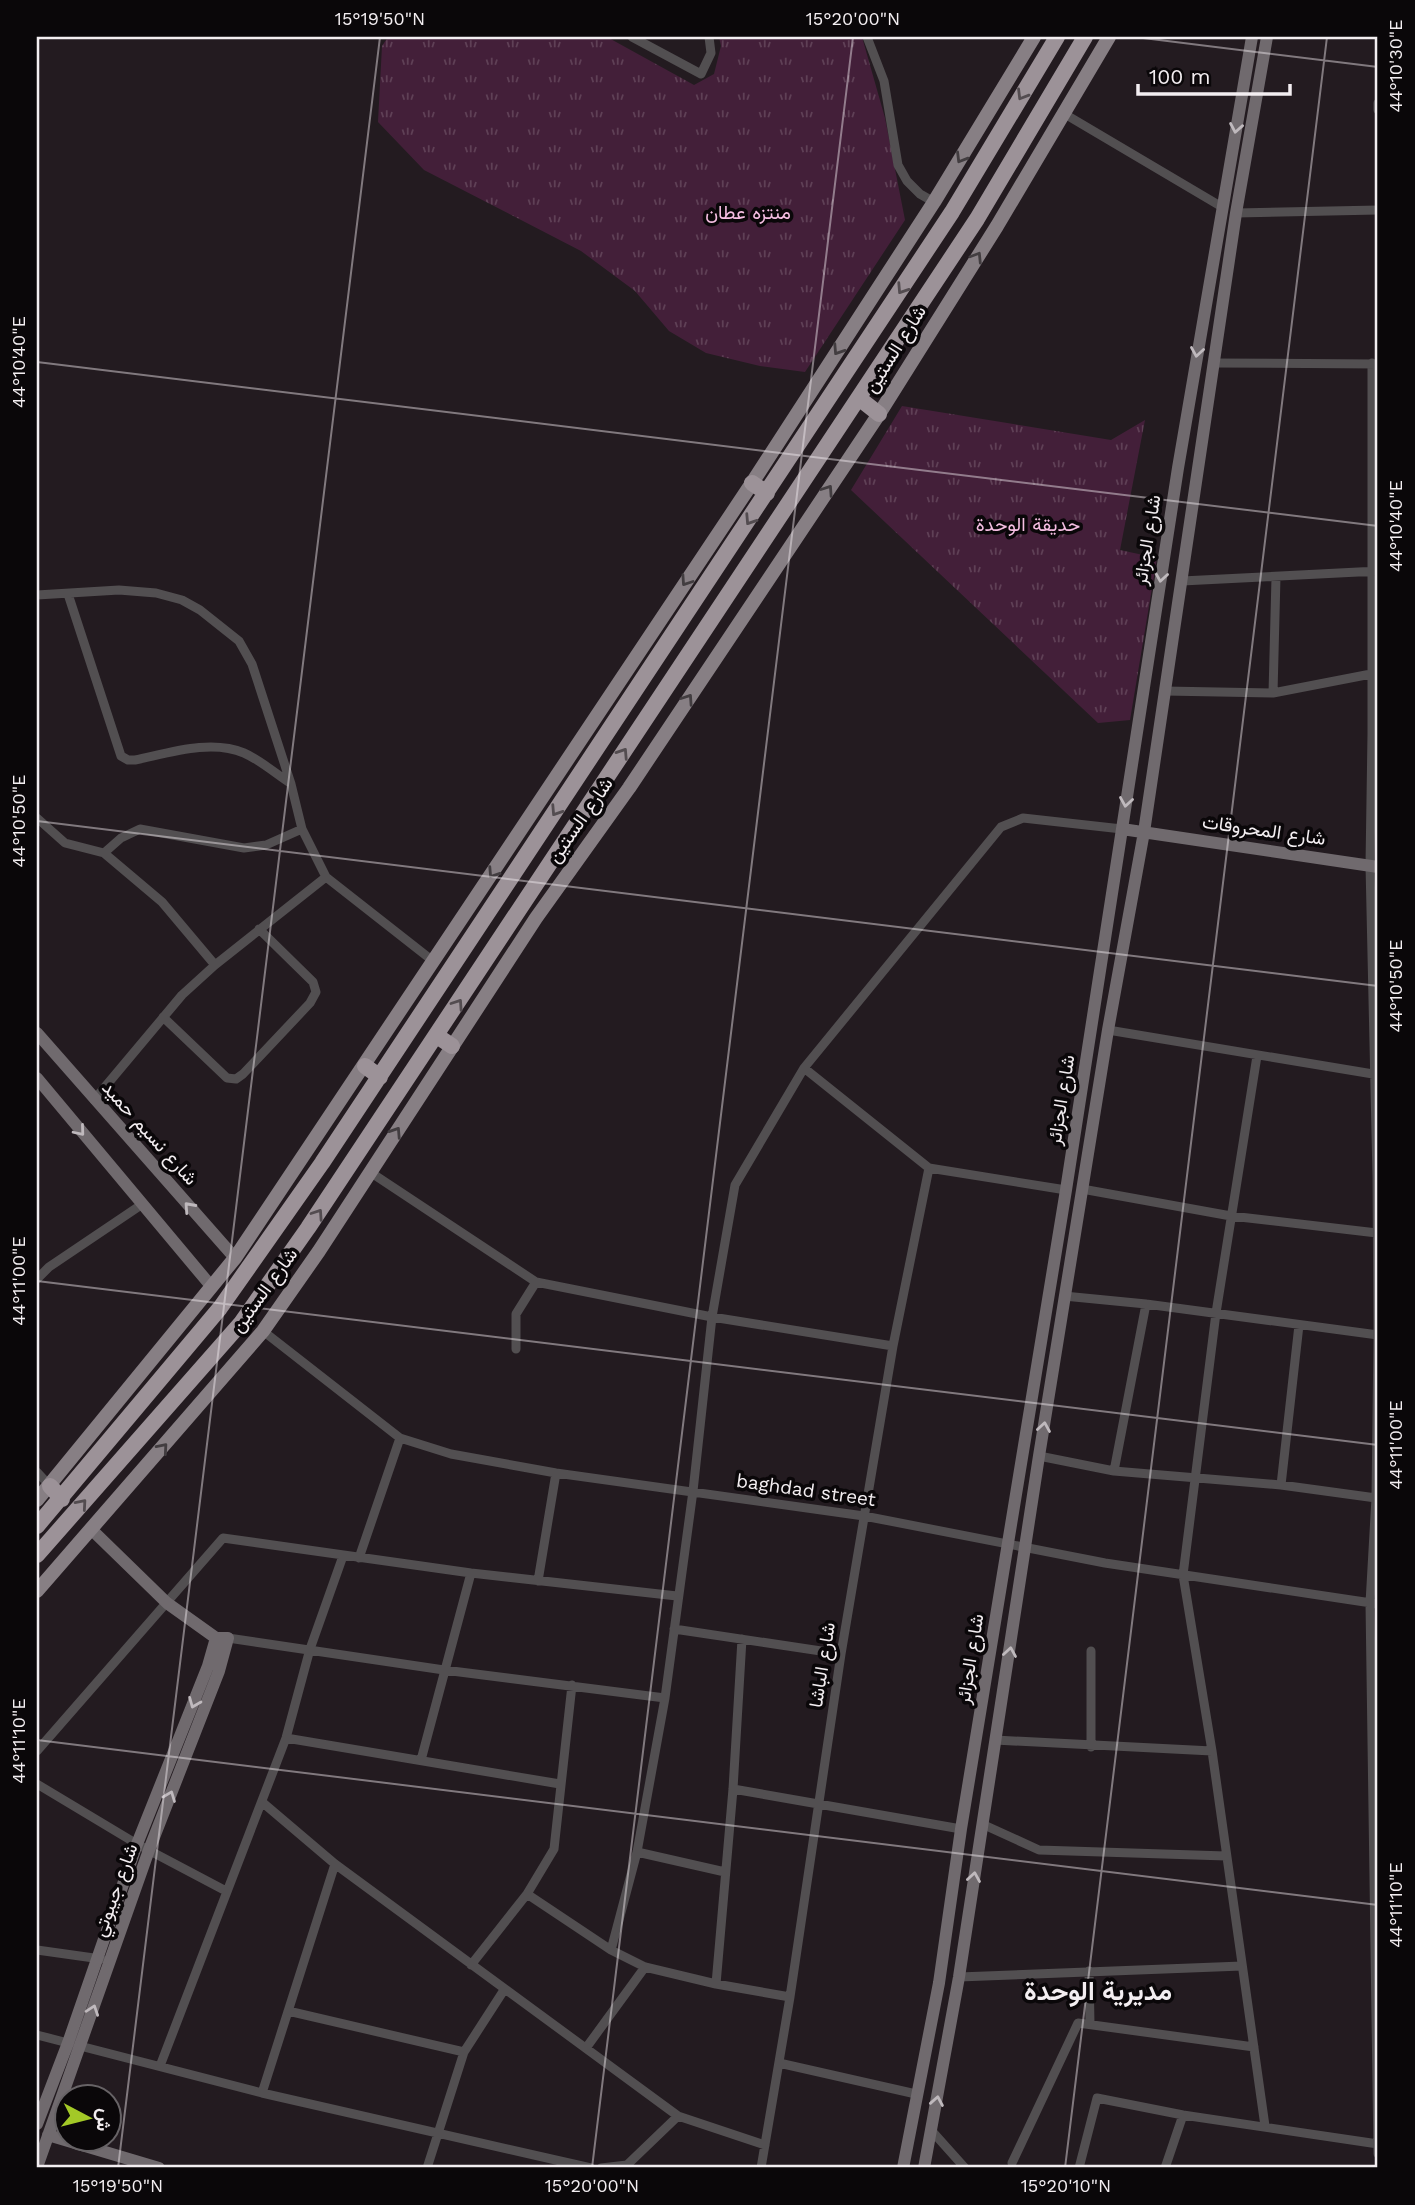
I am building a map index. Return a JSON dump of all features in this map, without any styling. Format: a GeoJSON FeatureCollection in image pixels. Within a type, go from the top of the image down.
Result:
{"type":"FeatureCollection","features":[{"type":"Feature","properties":{"kind":"highway","name":"شارع الستين"},"geometry":{"type":"LineString","coordinates":[[37,1527],[220,1308],[380,1077],[953,212],[1057,37]]}},
{"type":"Feature","properties":{"kind":"highway","name":"شارع الستين"},"geometry":{"type":"LineString","coordinates":[[37,1555],[241,1323],[352,1164],[977,219],[1085,37]]}},
{"type":"Feature","properties":{"kind":"highway"},"geometry":{"type":"LineString","coordinates":[[859,399],[879,414]]}},
{"type":"Feature","properties":{"kind":"highway"},"geometry":{"type":"LineString","coordinates":[[752,483],[767,494]]}},
{"type":"Feature","properties":{"kind":"highway"},"geometry":{"type":"LineString","coordinates":[[694,604],[711,620]]}},
{"type":"Feature","properties":{"kind":"highway"},"geometry":{"type":"LineString","coordinates":[[437,1035],[452,1046]]}},
{"type":"Feature","properties":{"kind":"highway"},"geometry":{"type":"LineString","coordinates":[[365,1066],[380,1077]]}},
{"type":"Feature","properties":{"kind":"highway"},"geometry":{"type":"LineString","coordinates":[[50,1486],[61,1499]]}},
{"type":"Feature","properties":{"kind":"main road"},"geometry":{"type":"LineString","coordinates":[[37,1500],[235,1258],[752,483],[934,202],[1034,37]]}},
{"type":"Feature","properties":{"kind":"main road","name":"شارع الستين"},"geometry":{"type":"LineString","coordinates":[[37,1591],[263,1331],[319,1251],[536,918],[629,788],[879,414],[997,226],[1109,37]]}},
{"type":"Feature","properties":{"kind":"main road","name":"شارع الجزائر"},"geometry":{"type":"LineString","coordinates":[[903,2168],[939,1983],[961,1829],[1066,1190],[1178,468],[1252,37]]}},
{"type":"Feature","properties":{"kind":"main road","name":"شارع الجزائر"},"geometry":{"type":"LineString","coordinates":[[924,2168],[959,1977],[1082,1189],[1144,832],[1236,213],[1267,37]]}},
{"type":"Feature","properties":{"kind":"main road"},"geometry":{"type":"LineString","coordinates":[[1222,207],[1236,213]]}},
{"type":"Feature","properties":{"kind":"main road"},"geometry":{"type":"LineString","coordinates":[[1178,468],[1198,471]]}},
{"type":"Feature","properties":{"kind":"main road","name":"شارع المحروقات"},"geometry":{"type":"LineString","coordinates":[[1122,829],[1374,866]]}},
{"type":"Feature","properties":{"kind":"main road","name":"شارع نسيم حميد"},"geometry":{"type":"LineString","coordinates":[[37,1033],[235,1258]]}},
{"type":"Feature","properties":{"kind":"main road"},"geometry":{"type":"LineString","coordinates":[[37,1078],[211,1286]]}},
{"type":"Feature","properties":{"kind":"main road"},"geometry":{"type":"LineString","coordinates":[[1066,1190],[1082,1189]]}},
{"type":"Feature","properties":{"kind":"main road"},"geometry":{"type":"LineString","coordinates":[[92,1530],[167,1604],[222,1638]]}},
{"type":"Feature","properties":{"kind":"main road","name":"شارع جيبوتي"},"geometry":{"type":"LineString","coordinates":[[37,2167],[42,2134],[208,1666],[222,1638]]}},
{"type":"Feature","properties":{"kind":"main road"},"geometry":{"type":"LineString","coordinates":[[939,1983],[959,1977]]}},
{"type":"Feature","properties":{"kind":"main road","name":"شارع جيبوتي"},"geometry":{"type":"LineString","coordinates":[[37,2124],[74,2044]]}},
{"type":"Feature","properties":{"kind":"main road"},"geometry":{"type":"LineString","coordinates":[[42,2134],[159,2168]]}},
{"type":"Feature","properties":{"kind":"street"},"geometry":{"type":"LineString","coordinates":[[632,37],[701,74],[711,53],[709,37]]}},
{"type":"Feature","properties":{"kind":"street"},"geometry":{"type":"LineString","coordinates":[[867,37],[884,81],[898,165],[907,181],[920,194],[934,202]]}},
{"type":"Feature","properties":{"kind":"street"},"geometry":{"type":"LineString","coordinates":[[1378,103],[1378,110]]}},
{"type":"Feature","properties":{"kind":"street"},"geometry":{"type":"LineString","coordinates":[[1063,113],[1222,207]]}},
{"type":"Feature","properties":{"kind":"street"},"geometry":{"type":"LineString","coordinates":[[1236,213],[1378,210]]}},
{"type":"Feature","properties":{"kind":"street"},"geometry":{"type":"LineString","coordinates":[[1214,363],[1375,364],[1375,570],[1371,674],[1375,734],[1373,1074],[1378,1177],[1374,1603],[1378,2154]]}},
{"type":"Feature","properties":{"kind":"street"},"geometry":{"type":"LineString","coordinates":[[1182,581],[1375,570]]}},
{"type":"Feature","properties":{"kind":"street"},"geometry":{"type":"LineString","coordinates":[[1273,692],[1276,577]]}},
{"type":"Feature","properties":{"kind":"street"},"geometry":{"type":"LineString","coordinates":[[37,595],[119,590],[156,593],[182,600],[200,610],[239,641],[252,664],[302,829],[326,877],[433,961]]}},
{"type":"Feature","properties":{"kind":"street"},"geometry":{"type":"LineString","coordinates":[[68,594],[121,756],[135,760],[203,747],[223,747],[245,753],[290,784]]}},
{"type":"Feature","properties":{"kind":"street"},"geometry":{"type":"LineString","coordinates":[[1165,691],[1273,692],[1371,674]]}},
{"type":"Feature","properties":{"kind":"street"},"geometry":{"type":"LineString","coordinates":[[37,818],[65,843],[104,853],[162,902],[215,965]]}},
{"type":"Feature","properties":{"kind":"street"},"geometry":{"type":"LineString","coordinates":[[611,1950],[637,1852],[665,1698],[693,1491],[712,1317],[735,1185],[804,1068],[1001,827],[1023,818],[1122,829]]}},
{"type":"Feature","properties":{"kind":"street"},"geometry":{"type":"LineString","coordinates":[[104,853],[121,838],[140,829],[256,848],[302,829]]}},
{"type":"Feature","properties":{"kind":"street"},"geometry":{"type":"LineString","coordinates":[[94,1100],[163,1017],[215,965],[326,877]]}},
{"type":"Feature","properties":{"kind":"street"},"geometry":{"type":"LineString","coordinates":[[163,1017],[227,1078],[236,1079],[243,1074],[310,1003],[316,992],[313,982],[259,929]]}},
{"type":"Feature","properties":{"kind":"street"},"geometry":{"type":"LineString","coordinates":[[1108,1030],[1373,1074]]}},
{"type":"Feature","properties":{"kind":"street"},"geometry":{"type":"LineString","coordinates":[[1257,1056],[1216,1313],[1183,1575],[1212,1751],[1265,2126]]}},
{"type":"Feature","properties":{"kind":"street"},"geometry":{"type":"LineString","coordinates":[[804,1068],[929,1168],[1066,1190]]}},
{"type":"Feature","properties":{"kind":"street","name":"شارع الباشا"},"geometry":{"type":"LineString","coordinates":[[761,2168],[864,1516],[929,1168]]}},
{"type":"Feature","properties":{"kind":"street"},"geometry":{"type":"LineString","coordinates":[[370,1172],[536,1282],[712,1317],[894,1346]]}},
{"type":"Feature","properties":{"kind":"street"},"geometry":{"type":"LineString","coordinates":[[1082,1189],[1231,1216],[1377,1233]]}},
{"type":"Feature","properties":{"kind":"street"},"geometry":{"type":"LineString","coordinates":[[37,1279],[49,1267],[141,1205]]}},
{"type":"Feature","properties":{"kind":"street"},"geometry":{"type":"LineString","coordinates":[[516,1349],[516,1314],[536,1282]]}},
{"type":"Feature","properties":{"kind":"street"},"geometry":{"type":"LineString","coordinates":[[1065,1296],[1378,1335]]}},
{"type":"Feature","properties":{"kind":"street"},"geometry":{"type":"LineString","coordinates":[[1114,1471],[1146,1304]]}},
{"type":"Feature","properties":{"kind":"street"},"geometry":{"type":"LineString","coordinates":[[1281,1485],[1298,1325]]}},
{"type":"Feature","properties":{"kind":"street","name":"baghdad street"},"geometry":{"type":"LineString","coordinates":[[263,1331],[400,1438],[451,1454],[556,1473],[864,1516],[1183,1575],[1374,1603]]}},
{"type":"Feature","properties":{"kind":"street"},"geometry":{"type":"LineString","coordinates":[[359,1558],[400,1438]]}},
{"type":"Feature","properties":{"kind":"street"},"geometry":{"type":"LineString","coordinates":[[1039,1456],[1114,1471],[1281,1485],[1376,1498]]}},
{"type":"Feature","properties":{"kind":"street"},"geometry":{"type":"LineString","coordinates":[[37,1472],[50,1486]]}},
{"type":"Feature","properties":{"kind":"street"},"geometry":{"type":"LineString","coordinates":[[538,1581],[556,1473]]}},
{"type":"Feature","properties":{"kind":"street"},"geometry":{"type":"LineString","coordinates":[[37,1751],[223,1538],[471,1573],[677,1596]]}},
{"type":"Feature","properties":{"kind":"street"},"geometry":{"type":"LineString","coordinates":[[160,2066],[286,1738],[310,1649],[343,1556]]}},
{"type":"Feature","properties":{"kind":"street"},"geometry":{"type":"LineString","coordinates":[[421,1760],[471,1573]]}},
{"type":"Feature","properties":{"kind":"street"},"geometry":{"type":"LineString","coordinates":[[674,1629],[841,1654]]}},
{"type":"Feature","properties":{"kind":"street"},"geometry":{"type":"LineString","coordinates":[[222,1638],[665,1698]]}},
{"type":"Feature","properties":{"kind":"street"},"geometry":{"type":"LineString","coordinates":[[716,1984],[733,1789],[742,1639]]}},
{"type":"Feature","properties":{"kind":"street"},"geometry":{"type":"LineString","coordinates":[[1091,1651],[1091,1747]]}},
{"type":"Feature","properties":{"kind":"street"},"geometry":{"type":"LineString","coordinates":[[471,1965],[527,1894],[554,1849],[572,1685]]}},
{"type":"Feature","properties":{"kind":"street"},"geometry":{"type":"LineString","coordinates":[[286,1738],[560,1784]]}},
{"type":"Feature","properties":{"kind":"street"},"geometry":{"type":"LineString","coordinates":[[995,1740],[1091,1747],[1212,1751]]}},
{"type":"Feature","properties":{"kind":"street"},"geometry":{"type":"LineString","coordinates":[[37,1784],[143,1847],[226,1891]]}},
{"type":"Feature","properties":{"kind":"street"},"geometry":{"type":"LineString","coordinates":[[733,1789],[961,1829]]}},
{"type":"Feature","properties":{"kind":"street"},"geometry":{"type":"LineString","coordinates":[[262,1802],[335,1864],[678,2116],[765,2145]]}},
{"type":"Feature","properties":{"kind":"street"},"geometry":{"type":"LineString","coordinates":[[982,1824],[1039,1850],[1226,1856]]}},
{"type":"Feature","properties":{"kind":"street"},"geometry":{"type":"LineString","coordinates":[[637,1852],[725,1872]]}},
{"type":"Feature","properties":{"kind":"street"},"geometry":{"type":"LineString","coordinates":[[262,2093],[335,1864]]}},
{"type":"Feature","properties":{"kind":"street"},"geometry":{"type":"LineString","coordinates":[[527,1894],[611,1950],[645,1967],[716,1984],[790,1997]]}},
{"type":"Feature","properties":{"kind":"street"},"geometry":{"type":"LineString","coordinates":[[37,1950],[103,1960]]}},
{"type":"Feature","properties":{"kind":"street"},"geometry":{"type":"LineString","coordinates":[[959,1977],[1242,1966]]}},
{"type":"Feature","properties":{"kind":"street"},"geometry":{"type":"LineString","coordinates":[[586,2048],[645,1967]]}},
{"type":"Feature","properties":{"kind":"street"},"geometry":{"type":"LineString","coordinates":[[1089,1971],[1090,2024]]}},
{"type":"Feature","properties":{"kind":"street"},"geometry":{"type":"LineString","coordinates":[[427,2168],[464,2052],[503,1990]]}},
{"type":"Feature","properties":{"kind":"street"},"geometry":{"type":"LineString","coordinates":[[288,2011],[464,2052]]}},
{"type":"Feature","properties":{"kind":"street"},"geometry":{"type":"LineString","coordinates":[[1012,2163],[1077,2022],[1254,2048]]}},
{"type":"Feature","properties":{"kind":"street"},"geometry":{"type":"LineString","coordinates":[[37,2035],[262,2093],[591,2168]]}},
{"type":"Feature","properties":{"kind":"street"},"geometry":{"type":"LineString","coordinates":[[779,2063],[916,2094]]}},
{"type":"Feature","properties":{"kind":"street"},"geometry":{"type":"LineString","coordinates":[[1079,2168],[1097,2098],[1182,2115],[1378,2144]]}},
{"type":"Feature","properties":{"kind":"street"},"geometry":{"type":"LineString","coordinates":[[1166,2168],[1182,2115]]}},
{"type":"Feature","properties":{"kind":"street"},"geometry":{"type":"LineString","coordinates":[[601,2168],[627,2165],[678,2116]]}},
{"type":"Feature","properties":{"kind":"street"},"geometry":{"type":"LineString","coordinates":[[931,2130],[965,2168]]}},
{"type":"Feature","properties":{"kind":"green space","name":"منتزه عطان"},"geometry":{"type":"Polygon","coordinates":[[[388,37],[607,37],[694,85],[714,74],[721,46],[719,37],[862,37],[885,118],[905,220],[805,372],[760,366],[706,353],[669,331],[635,291],[581,251],[424,170],[378,122],[382,46],[388,37]]]}},
{"type":"Feature","properties":{"kind":"green space","name":"حديقة الوحدة"},"geometry":{"type":"Polygon","coordinates":[[[902,406],[1111,440],[1145,420],[1120,550],[1157,558],[1130,720],[1098,723],[851,490],[902,406]]]}},
{"type":"Feature","properties":{"kind":"district","name":"مديرية الوحدة"},"geometry":{"type":"Point","coordinates":[1098,1991]}}]}
